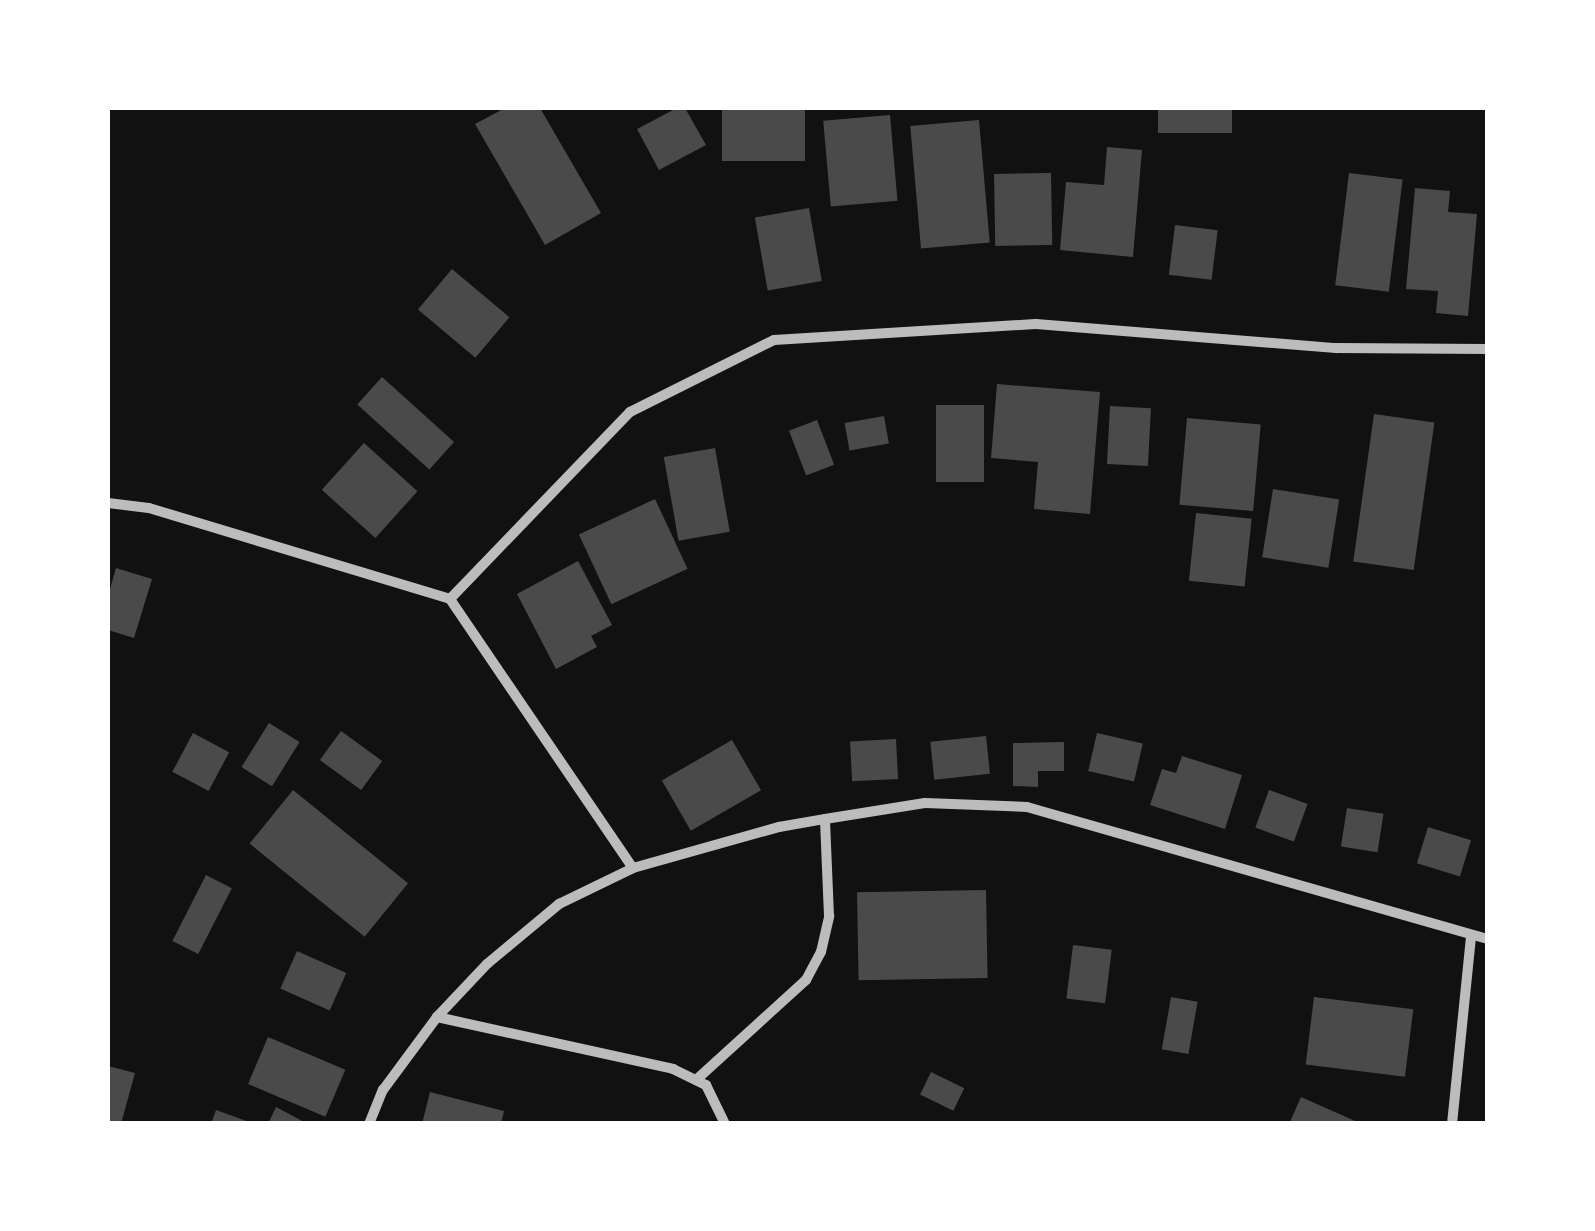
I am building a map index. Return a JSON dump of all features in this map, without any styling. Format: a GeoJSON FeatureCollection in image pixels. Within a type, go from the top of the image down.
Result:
{"type":"FeatureCollection","features":[{"type":"Feature","properties":{"kind":"street"},"geometry":{"type":"LineString","coordinates":[[450,599],[630,412],[774,340],[1036,324],[1336,348],[1488,350]]}},
{"type":"Feature","properties":{"kind":"street"},"geometry":{"type":"LineString","coordinates":[[108,503],[149,508],[450,599],[633,868]]}},
{"type":"Feature","properties":{"kind":"street"},"geometry":{"type":"LineString","coordinates":[[369,1124],[383,1090],[437,1017],[487,964],[558,904],[633,868],[778,827],[825,819],[925,803],[1026,807],[1471,938],[1488,939]]}},
{"type":"Feature","properties":{"kind":"street"},"geometry":{"type":"LineString","coordinates":[[696,1080],[806,980],[821,952],[830,916],[825,819]]}},
{"type":"Feature","properties":{"kind":"street"},"geometry":{"type":"LineString","coordinates":[[1452,1124],[1471,938]]}},
{"type":"Feature","properties":{"kind":"street"},"geometry":{"type":"LineString","coordinates":[[437,1017],[620,1056],[696,1080],[706,1085],[725,1124]]}},
{"type":"Feature","properties":{"kind":"building"},"geometry":{"type":"Polygon","coordinates":[[[505,108],[540,108],[601,213],[545,245],[475,124],[505,108]]]}},
{"type":"Feature","properties":{"kind":"building"},"geometry":{"type":"Polygon","coordinates":[[[677,108],[685,108],[706,145],[659,170],[637,129],[677,108]]]}},
{"type":"Feature","properties":{"kind":"building"},"geometry":{"type":"Polygon","coordinates":[[[722,108],[805,108],[805,161],[722,161],[722,108]]]}},
{"type":"Feature","properties":{"kind":"building"},"geometry":{"type":"Polygon","coordinates":[[[1158,108],[1232,108],[1232,133],[1158,133],[1158,108]]]}},
{"type":"Feature","properties":{"kind":"building"},"geometry":{"type":"Polygon","coordinates":[[[890,115],[897,201],[831,207],[823,121],[890,115]]]}},
{"type":"Feature","properties":{"kind":"building"},"geometry":{"type":"Polygon","coordinates":[[[979,120],[990,243],[921,249],[910,126],[979,120]]]}},
{"type":"Feature","properties":{"kind":"building"},"geometry":{"type":"Polygon","coordinates":[[[1107,147],[1142,150],[1133,257],[1060,250],[1066,182],[1104,185],[1107,147]]]}},
{"type":"Feature","properties":{"kind":"building"},"geometry":{"type":"Polygon","coordinates":[[[1051,173],[1052,245],[995,246],[994,174],[1051,173]]]}},
{"type":"Feature","properties":{"kind":"building"},"geometry":{"type":"Polygon","coordinates":[[[1349,173],[1403,180],[1389,292],[1335,285],[1349,173]]]}},
{"type":"Feature","properties":{"kind":"building"},"geometry":{"type":"Polygon","coordinates":[[[1415,188],[1450,191],[1448,212],[1477,214],[1468,316],[1436,313],[1438,291],[1406,289],[1415,188]]]}},
{"type":"Feature","properties":{"kind":"building"},"geometry":{"type":"Polygon","coordinates":[[[809,208],[822,281],[768,290],[755,218],[809,208]]]}},
{"type":"Feature","properties":{"kind":"building"},"geometry":{"type":"Polygon","coordinates":[[[1175,225],[1218,230],[1212,280],[1169,275],[1175,225]]]}},
{"type":"Feature","properties":{"kind":"building"},"geometry":{"type":"Polygon","coordinates":[[[452,269],[509,317],[475,358],[418,310],[452,269]]]}},
{"type":"Feature","properties":{"kind":"building"},"geometry":{"type":"Polygon","coordinates":[[[382,377],[454,442],[429,469],[357,404],[382,377]]]}},
{"type":"Feature","properties":{"kind":"building"},"geometry":{"type":"Polygon","coordinates":[[[997,384],[1100,392],[1090,514],[1034,509],[1038,462],[991,458],[997,384]]]}},
{"type":"Feature","properties":{"kind":"building"},"geometry":{"type":"Polygon","coordinates":[[[936,405],[984,405],[984,482],[936,482],[936,405]]]}},
{"type":"Feature","properties":{"kind":"building"},"geometry":{"type":"Polygon","coordinates":[[[1110,406],[1151,408],[1148,466],[1107,464],[1110,406]]]}},
{"type":"Feature","properties":{"kind":"building"},"geometry":{"type":"Polygon","coordinates":[[[1374,414],[1434,422],[1414,570],[1353,562],[1374,414]]]}},
{"type":"Feature","properties":{"kind":"building"},"geometry":{"type":"Polygon","coordinates":[[[884,416],[889,444],[849,451],[845,423],[884,416]]]}},
{"type":"Feature","properties":{"kind":"building"},"geometry":{"type":"Polygon","coordinates":[[[1187,418],[1261,424],[1253,511],[1179,505],[1187,418]]]}},
{"type":"Feature","properties":{"kind":"building"},"geometry":{"type":"Polygon","coordinates":[[[817,420],[834,465],[806,476],[789,431],[817,420]]]}},
{"type":"Feature","properties":{"kind":"building"},"geometry":{"type":"Polygon","coordinates":[[[364,443],[418,491],[375,538],[322,490],[364,443]]]}},
{"type":"Feature","properties":{"kind":"building"},"geometry":{"type":"Polygon","coordinates":[[[715,448],[730,532],[679,541],[664,457],[715,448]]]}},
{"type":"Feature","properties":{"kind":"building"},"geometry":{"type":"Polygon","coordinates":[[[1273,489],[1339,499],[1328,568],[1262,557],[1273,489]]]}},
{"type":"Feature","properties":{"kind":"building"},"geometry":{"type":"Polygon","coordinates":[[[655,499],[688,569],[611,604],[579,534],[655,499]]]}},
{"type":"Feature","properties":{"kind":"building"},"geometry":{"type":"Polygon","coordinates":[[[1196,513],[1252,519],[1245,586],[1189,581],[1196,513]]]}},
{"type":"Feature","properties":{"kind":"building"},"geometry":{"type":"Polygon","coordinates":[[[578,561],[612,625],[591,636],[597,647],[556,669],[517,594],[578,561]]]}},
{"type":"Feature","properties":{"kind":"building"},"geometry":{"type":"Polygon","coordinates":[[[116,568],[152,579],[134,638],[108,630],[108,596],[116,568]]]}},
{"type":"Feature","properties":{"kind":"building"},"geometry":{"type":"Polygon","coordinates":[[[269,723],[300,742],[272,786],[241,767],[269,723]]]}},
{"type":"Feature","properties":{"kind":"building"},"geometry":{"type":"Polygon","coordinates":[[[341,731],[382,761],[361,790],[320,760],[341,731]]]}},
{"type":"Feature","properties":{"kind":"building"},"geometry":{"type":"Polygon","coordinates":[[[193,733],[229,752],[209,791],[172,772],[193,733]]]}},
{"type":"Feature","properties":{"kind":"building"},"geometry":{"type":"Polygon","coordinates":[[[1097,733],[1143,744],[1134,782],[1088,771],[1097,733]]]}},
{"type":"Feature","properties":{"kind":"building"},"geometry":{"type":"Polygon","coordinates":[[[986,736],[990,774],[934,780],[930,742],[986,736]]]}},
{"type":"Feature","properties":{"kind":"building"},"geometry":{"type":"Polygon","coordinates":[[[896,739],[898,779],[852,781],[850,741],[896,739]]]}},
{"type":"Feature","properties":{"kind":"building"},"geometry":{"type":"Polygon","coordinates":[[[732,740],[761,790],[691,831],[662,781],[732,740]]]}},
{"type":"Feature","properties":{"kind":"building"},"geometry":{"type":"Polygon","coordinates":[[[1064,742],[1064,771],[1038,771],[1038,787],[1013,786],[1013,743],[1064,742]]]}},
{"type":"Feature","properties":{"kind":"building"},"geometry":{"type":"Polygon","coordinates":[[[1182,756],[1242,775],[1225,829],[1150,805],[1162,769],[1176,773],[1182,756]]]}},
{"type":"Feature","properties":{"kind":"building"},"geometry":{"type":"Polygon","coordinates":[[[293,790],[408,883],[365,937],[250,844],[293,790]]]}},
{"type":"Feature","properties":{"kind":"building"},"geometry":{"type":"Polygon","coordinates":[[[1269,790],[1308,804],[1294,842],[1255,828],[1269,790]]]}},
{"type":"Feature","properties":{"kind":"building"},"geometry":{"type":"Polygon","coordinates":[[[1347,808],[1384,814],[1377,852],[1341,847],[1347,808]]]}},
{"type":"Feature","properties":{"kind":"building"},"geometry":{"type":"Polygon","coordinates":[[[1428,827],[1471,840],[1460,876],[1417,863],[1428,827]]]}},
{"type":"Feature","properties":{"kind":"building"},"geometry":{"type":"Polygon","coordinates":[[[206,875],[232,888],[198,954],[172,941],[206,875]]]}},
{"type":"Feature","properties":{"kind":"building"},"geometry":{"type":"Polygon","coordinates":[[[986,890],[988,978],[859,980],[857,892],[986,890]]]}},
{"type":"Feature","properties":{"kind":"building"},"geometry":{"type":"Polygon","coordinates":[[[1073,945],[1112,950],[1105,1003],[1066,999],[1073,945]]]}},
{"type":"Feature","properties":{"kind":"building"},"geometry":{"type":"Polygon","coordinates":[[[297,951],[346,973],[330,1010],[280,988],[297,951]]]}},
{"type":"Feature","properties":{"kind":"building"},"geometry":{"type":"Polygon","coordinates":[[[1171,997],[1198,1002],[1188,1054],[1162,1049],[1171,997]]]}},
{"type":"Feature","properties":{"kind":"building"},"geometry":{"type":"Polygon","coordinates":[[[1314,997],[1413,1009],[1405,1077],[1306,1064],[1314,997]]]}},
{"type":"Feature","properties":{"kind":"building"},"geometry":{"type":"Polygon","coordinates":[[[268,1037],[345,1070],[325,1117],[248,1084],[268,1037]]]}},
{"type":"Feature","properties":{"kind":"building"},"geometry":{"type":"Polygon","coordinates":[[[108,1066],[135,1073],[121,1124],[108,1124],[108,1066]]]}},
{"type":"Feature","properties":{"kind":"building"},"geometry":{"type":"Polygon","coordinates":[[[931,1072],[964,1088],[953,1111],[920,1094],[931,1072]]]}},
{"type":"Feature","properties":{"kind":"building"},"geometry":{"type":"Polygon","coordinates":[[[430,1092],[504,1111],[501,1124],[422,1124],[430,1092]]]}},
{"type":"Feature","properties":{"kind":"building"},"geometry":{"type":"Polygon","coordinates":[[[1301,1097],[1362,1124],[1289,1124],[1301,1097]]]}},
{"type":"Feature","properties":{"kind":"building"},"geometry":{"type":"Polygon","coordinates":[[[276,1107],[308,1124],[268,1124],[276,1107]]]}},
{"type":"Feature","properties":{"kind":"building"},"geometry":{"type":"Polygon","coordinates":[[[216,1110],[252,1123],[252,1124],[211,1124],[216,1110]]]}}]}
